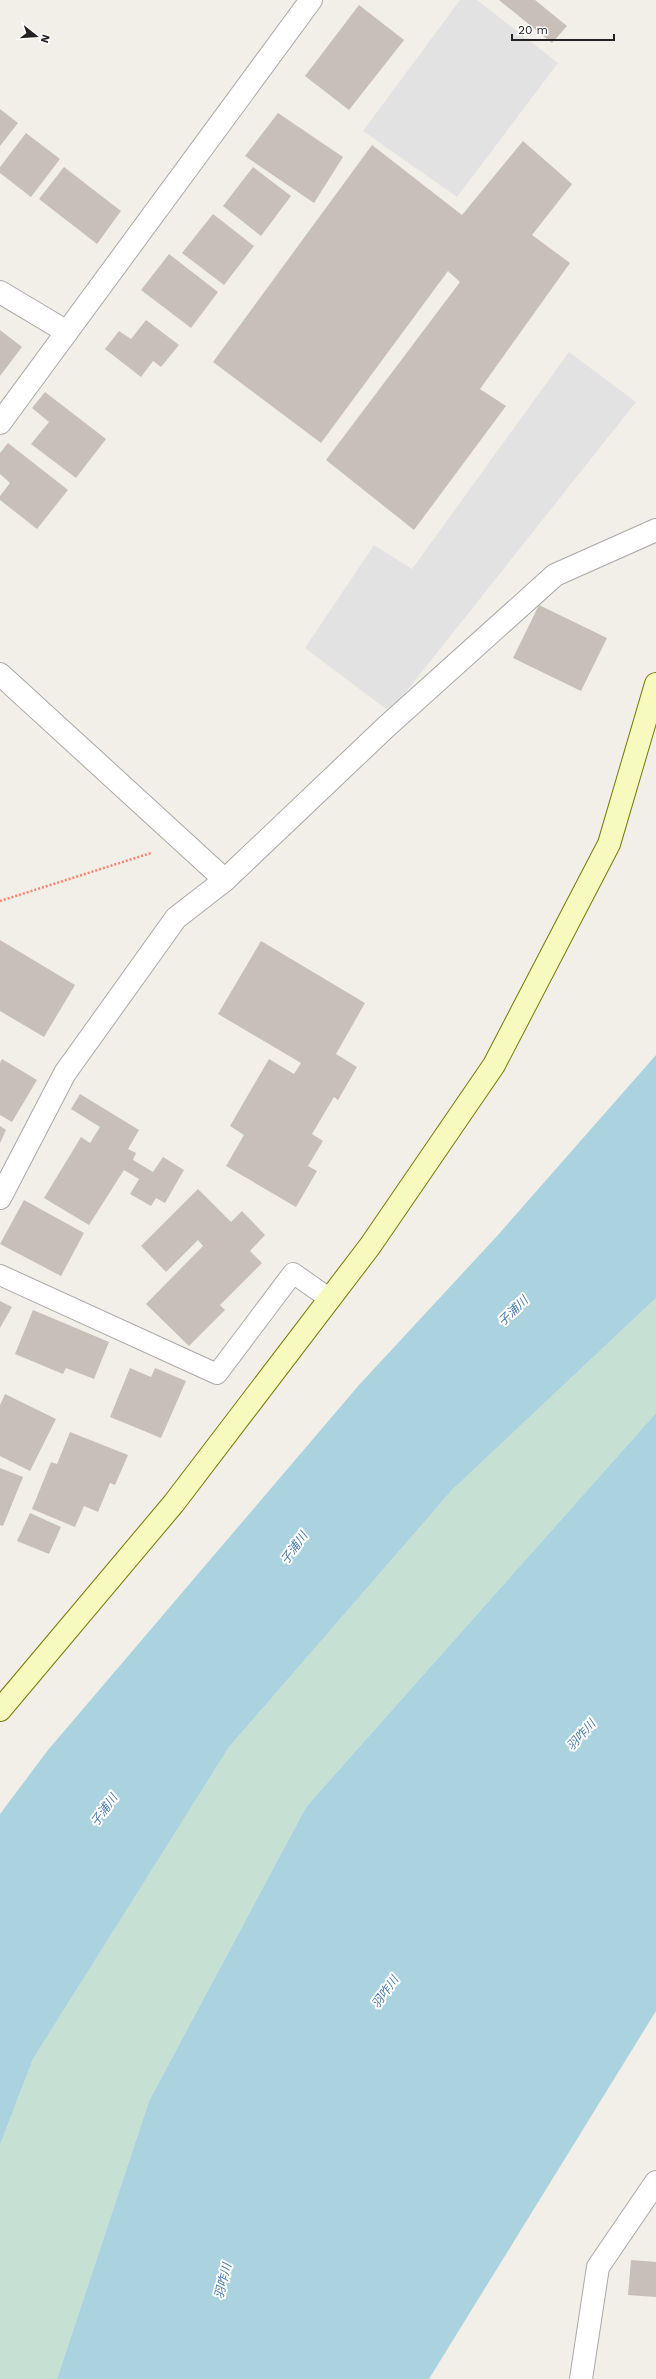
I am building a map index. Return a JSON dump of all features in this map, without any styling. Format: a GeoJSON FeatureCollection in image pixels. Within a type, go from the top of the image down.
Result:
{"type":"FeatureCollection","features":[{"type":"Feature","properties":{"kind":"street"},"geometry":{"type":"LineString","coordinates":[[0,423],[311,0]]}},
{"type":"Feature","properties":{"kind":"street"},"geometry":{"type":"LineString","coordinates":[[0,292],[67,332]]}},
{"type":"Feature","properties":{"kind":"street"},"geometry":{"type":"LineString","coordinates":[[0,1198],[65,1073],[176,918],[225,880],[386,728],[555,575],[656,530]]}},
{"type":"Feature","properties":{"kind":"street"},"geometry":{"type":"LineString","coordinates":[[0,674],[225,880]]}},
{"type":"Feature","properties":{"kind":"street"},"geometry":{"type":"LineString","coordinates":[[0,1710],[174,1503],[370,1246],[494,1065],[609,844],[656,684]]}},
{"type":"Feature","properties":{"kind":"street"},"geometry":{"type":"LineString","coordinates":[[581,2379],[598,2267],[656,2182]]}},
{"type":"Feature","properties":{"kind":"lane"},"geometry":{"type":"LineString","coordinates":[[0,1275],[217,1374],[293,1273],[330,1298]]}},
{"type":"Feature","properties":{"kind":"path"},"geometry":{"type":"LineString","coordinates":[[0,901],[184,843]]}},
{"type":"Feature","properties":{"kind":"green space"},"geometry":{"type":"Polygon","coordinates":[[[656,1298],[656,1413],[306,1807],[149,2101],[57,2379],[0,2379],[0,2145],[33,2059],[229,1747],[452,1490],[656,1298]]]}},
{"type":"Feature","properties":{"kind":"shaded area"},"geometry":{"type":"Polygon","coordinates":[[[460,0],[477,0],[558,63],[457,197],[363,131],[460,0]]]}},
{"type":"Feature","properties":{"kind":"shaded area"},"geometry":{"type":"Polygon","coordinates":[[[569,352],[636,402],[390,712],[305,648],[374,545],[412,569],[569,352]]]}},
{"type":"Feature","properties":{"kind":"water","name":"子浦川"},"geometry":{"type":"Polygon","coordinates":[[[656,1055],[656,1298],[452,1490],[229,1747],[33,2059],[0,2145],[0,1814],[48,1750],[359,1385],[498,1235],[656,1055]]]}},
{"type":"Feature","properties":{"kind":"water","name":"羽咋川"},"geometry":{"type":"Polygon","coordinates":[[[656,1413],[656,2011],[429,2379],[57,2379],[149,2101],[306,1807],[656,1413]]]}},
{"type":"Feature","properties":{"kind":"building"},"geometry":{"type":"Polygon","coordinates":[[[499,0],[535,0],[567,26],[552,43],[499,0]]]}},
{"type":"Feature","properties":{"kind":"building"},"geometry":{"type":"Polygon","coordinates":[[[359,5],[404,40],[349,110],[305,76],[359,5]]]}},
{"type":"Feature","properties":{"kind":"building"},"geometry":{"type":"Polygon","coordinates":[[[0,109],[18,123],[0,146],[0,109]]]}},
{"type":"Feature","properties":{"kind":"building"},"geometry":{"type":"Polygon","coordinates":[[[278,113],[343,157],[314,203],[245,156],[278,113]]]}},
{"type":"Feature","properties":{"kind":"building"},"geometry":{"type":"Polygon","coordinates":[[[26,133],[60,159],[31,197],[0,173],[0,167],[26,133]]]}},
{"type":"Feature","properties":{"kind":"building"},"geometry":{"type":"Polygon","coordinates":[[[523,141],[572,184],[532,235],[570,263],[480,389],[506,406],[414,530],[326,460],[460,282],[448,271],[321,443],[213,362],[372,145],[462,215],[523,141]]]}},
{"type":"Feature","properties":{"kind":"building"},"geometry":{"type":"Polygon","coordinates":[[[64,167],[121,211],[97,244],[39,199],[64,167]]]}},
{"type":"Feature","properties":{"kind":"building"},"geometry":{"type":"Polygon","coordinates":[[[253,167],[291,196],[261,236],[223,206],[253,167]]]}},
{"type":"Feature","properties":{"kind":"building"},"geometry":{"type":"Polygon","coordinates":[[[213,214],[254,246],[224,285],[182,253],[213,214]]]}},
{"type":"Feature","properties":{"kind":"building"},"geometry":{"type":"Polygon","coordinates":[[[169,254],[218,292],[191,328],[141,290],[169,254]]]}},
{"type":"Feature","properties":{"kind":"building"},"geometry":{"type":"Polygon","coordinates":[[[146,320],[179,345],[161,367],[153,361],[141,377],[105,349],[119,331],[131,339],[146,320]]]}},
{"type":"Feature","properties":{"kind":"building"},"geometry":{"type":"Polygon","coordinates":[[[0,330],[22,347],[0,376],[0,330]]]}},
{"type":"Feature","properties":{"kind":"building"},"geometry":{"type":"Polygon","coordinates":[[[45,392],[106,439],[76,478],[31,444],[49,422],[32,408],[45,392]]]}},
{"type":"Feature","properties":{"kind":"building"},"geometry":{"type":"Polygon","coordinates":[[[8,443],[68,490],[37,529],[0,500],[0,496],[10,483],[0,474],[0,453],[8,443]]]}},
{"type":"Feature","properties":{"kind":"building"},"geometry":{"type":"Polygon","coordinates":[[[539,605],[607,638],[581,691],[513,658],[539,605]]]}},
{"type":"Feature","properties":{"kind":"building"},"geometry":{"type":"Polygon","coordinates":[[[0,940],[75,985],[44,1037],[0,1011],[0,940]]]}},
{"type":"Feature","properties":{"kind":"building"},"geometry":{"type":"Polygon","coordinates":[[[261,941],[365,1003],[336,1054],[357,1067],[338,1100],[334,1097],[312,1134],[323,1141],[308,1166],[317,1171],[296,1207],[226,1166],[244,1135],[230,1126],[269,1059],[294,1074],[301,1063],[218,1014],[261,941]]]}},
{"type":"Feature","properties":{"kind":"building"},"geometry":{"type":"Polygon","coordinates":[[[2,1059],[37,1080],[12,1122],[0,1115],[0,1063],[2,1059]]]}},
{"type":"Feature","properties":{"kind":"building"},"geometry":{"type":"Polygon","coordinates":[[[80,1094],[139,1130],[128,1149],[136,1153],[133,1160],[153,1172],[163,1157],[184,1170],[165,1203],[156,1198],[151,1206],[130,1194],[139,1179],[124,1170],[89,1225],[44,1198],[81,1137],[90,1143],[100,1127],[71,1109],[80,1094]]]}},
{"type":"Feature","properties":{"kind":"building"},"geometry":{"type":"Polygon","coordinates":[[[0,1126],[6,1130],[0,1143],[0,1126]]]}},
{"type":"Feature","properties":{"kind":"building"},"geometry":{"type":"Polygon","coordinates":[[[198,1189],[231,1222],[242,1211],[265,1235],[250,1251],[262,1263],[220,1305],[225,1310],[189,1346],[146,1304],[203,1246],[198,1240],[166,1272],[141,1246],[198,1189]]]}},
{"type":"Feature","properties":{"kind":"building"},"geometry":{"type":"Polygon","coordinates":[[[24,1200],[84,1233],[61,1276],[0,1244],[24,1200]]]}},
{"type":"Feature","properties":{"kind":"building"},"geometry":{"type":"Polygon","coordinates":[[[0,1301],[12,1307],[0,1328],[0,1301]]]}},
{"type":"Feature","properties":{"kind":"building"},"geometry":{"type":"Polygon","coordinates":[[[33,1310],[109,1342],[94,1379],[66,1368],[63,1374],[15,1354],[33,1310]]]}},
{"type":"Feature","properties":{"kind":"building"},"geometry":{"type":"Polygon","coordinates":[[[130,1368],[151,1377],[155,1368],[186,1381],[161,1438],[110,1417],[130,1368]]]}},
{"type":"Feature","properties":{"kind":"building"},"geometry":{"type":"Polygon","coordinates":[[[5,1394],[56,1419],[30,1471],[0,1456],[0,1405],[5,1394]]]}},
{"type":"Feature","properties":{"kind":"building"},"geometry":{"type":"Polygon","coordinates":[[[70,1432],[128,1455],[115,1485],[110,1483],[98,1512],[84,1506],[75,1527],[32,1509],[51,1462],[57,1464],[70,1432]]]}},
{"type":"Feature","properties":{"kind":"building"},"geometry":{"type":"Polygon","coordinates":[[[0,1468],[23,1477],[3,1526],[0,1525],[0,1468]]]}},
{"type":"Feature","properties":{"kind":"building"},"geometry":{"type":"Polygon","coordinates":[[[30,1513],[61,1527],[49,1554],[17,1541],[30,1513]]]}},
{"type":"Feature","properties":{"kind":"building"},"geometry":{"type":"Polygon","coordinates":[[[631,2260],[656,2262],[656,2297],[628,2295],[631,2260]]]}}]}
